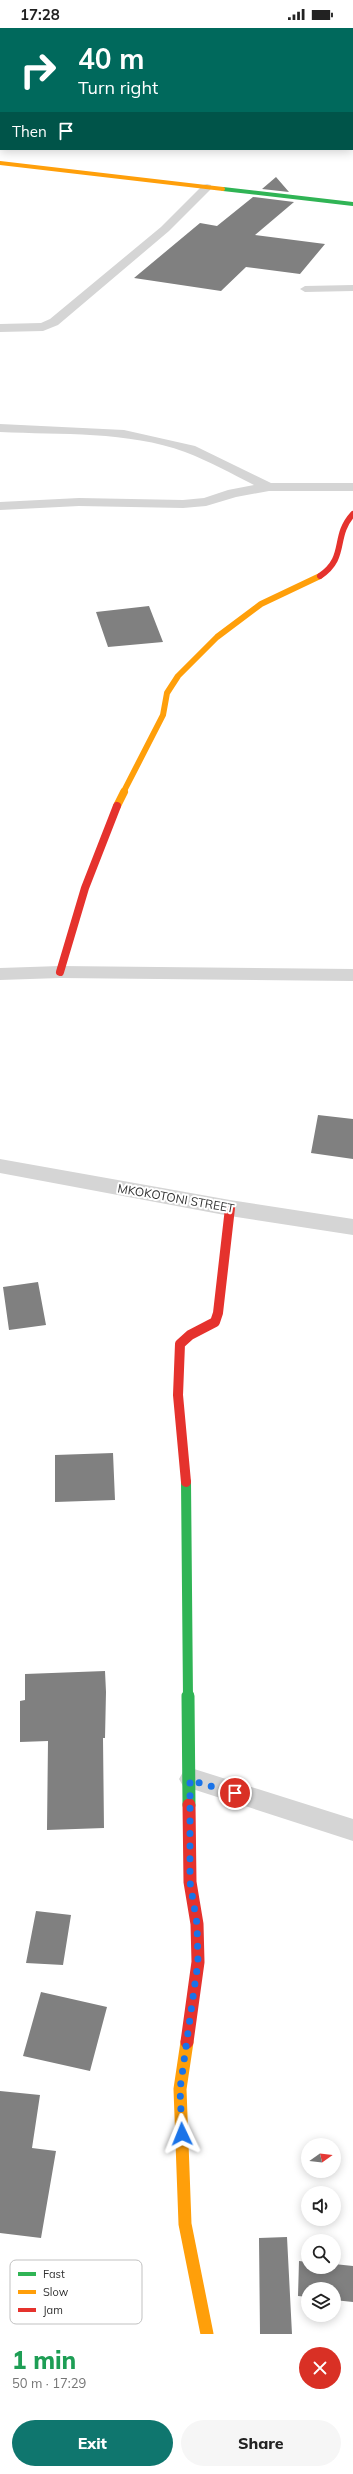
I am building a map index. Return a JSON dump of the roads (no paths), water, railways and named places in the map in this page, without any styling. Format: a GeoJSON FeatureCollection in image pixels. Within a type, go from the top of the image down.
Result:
{"type":"FeatureCollection","features":[{"type":"Feature","properties":{"kind":"street"},"geometry":{"type":"LineString","coordinates":[[0,163],[353,204]]}},
{"type":"Feature","properties":{"kind":"street"},"geometry":{"type":"LineString","coordinates":[[0,328],[43,327],[54,322],[165,230],[208,187]]}},
{"type":"Feature","properties":{"kind":"street"},"geometry":{"type":"LineString","coordinates":[[0,428],[124,434],[155,440],[190,449],[269,487]]}},
{"type":"Feature","properties":{"kind":"street"},"geometry":{"type":"LineString","coordinates":[[0,506],[79,502],[183,504],[206,502],[233,493],[269,487],[353,487]]}},
{"type":"Feature","properties":{"kind":"street"},"geometry":{"type":"LineString","coordinates":[[325,487],[353,494]]}},
{"type":"Feature","properties":{"kind":"street"},"geometry":{"type":"LineString","coordinates":[[60,972],[78,903],[95,855],[125,789],[150,744],[163,715],[164,700],[170,686],[180,673],[242,616],[272,597],[326,574],[340,564],[344,552],[342,533],[347,519],[353,514]]}},
{"type":"Feature","properties":{"kind":"street"},"geometry":{"type":"LineString","coordinates":[[0,974],[60,972],[353,976]]}},
{"type":"Feature","properties":{"kind":"street","name":"MKOKOTONI STREET"},"geometry":{"type":"LineString","coordinates":[[0,1166],[230,1208],[353,1226]]}},
{"type":"Feature","properties":{"kind":"street"},"geometry":{"type":"LineString","coordinates":[[207,2334],[185,2224],[180,2089],[198,1962],[197,1924],[190,1882],[187,1498],[179,1406],[178,1360],[180,1344],[190,1335],[215,1322],[218,1313],[230,1208]]}},
{"type":"Feature","properties":{"kind":"lane"},"geometry":{"type":"LineString","coordinates":[[304,290],[353,288]]}},
{"type":"Feature","properties":{"kind":"lane"},"geometry":{"type":"LineString","coordinates":[[190,1780],[353,1830]]}}]}
